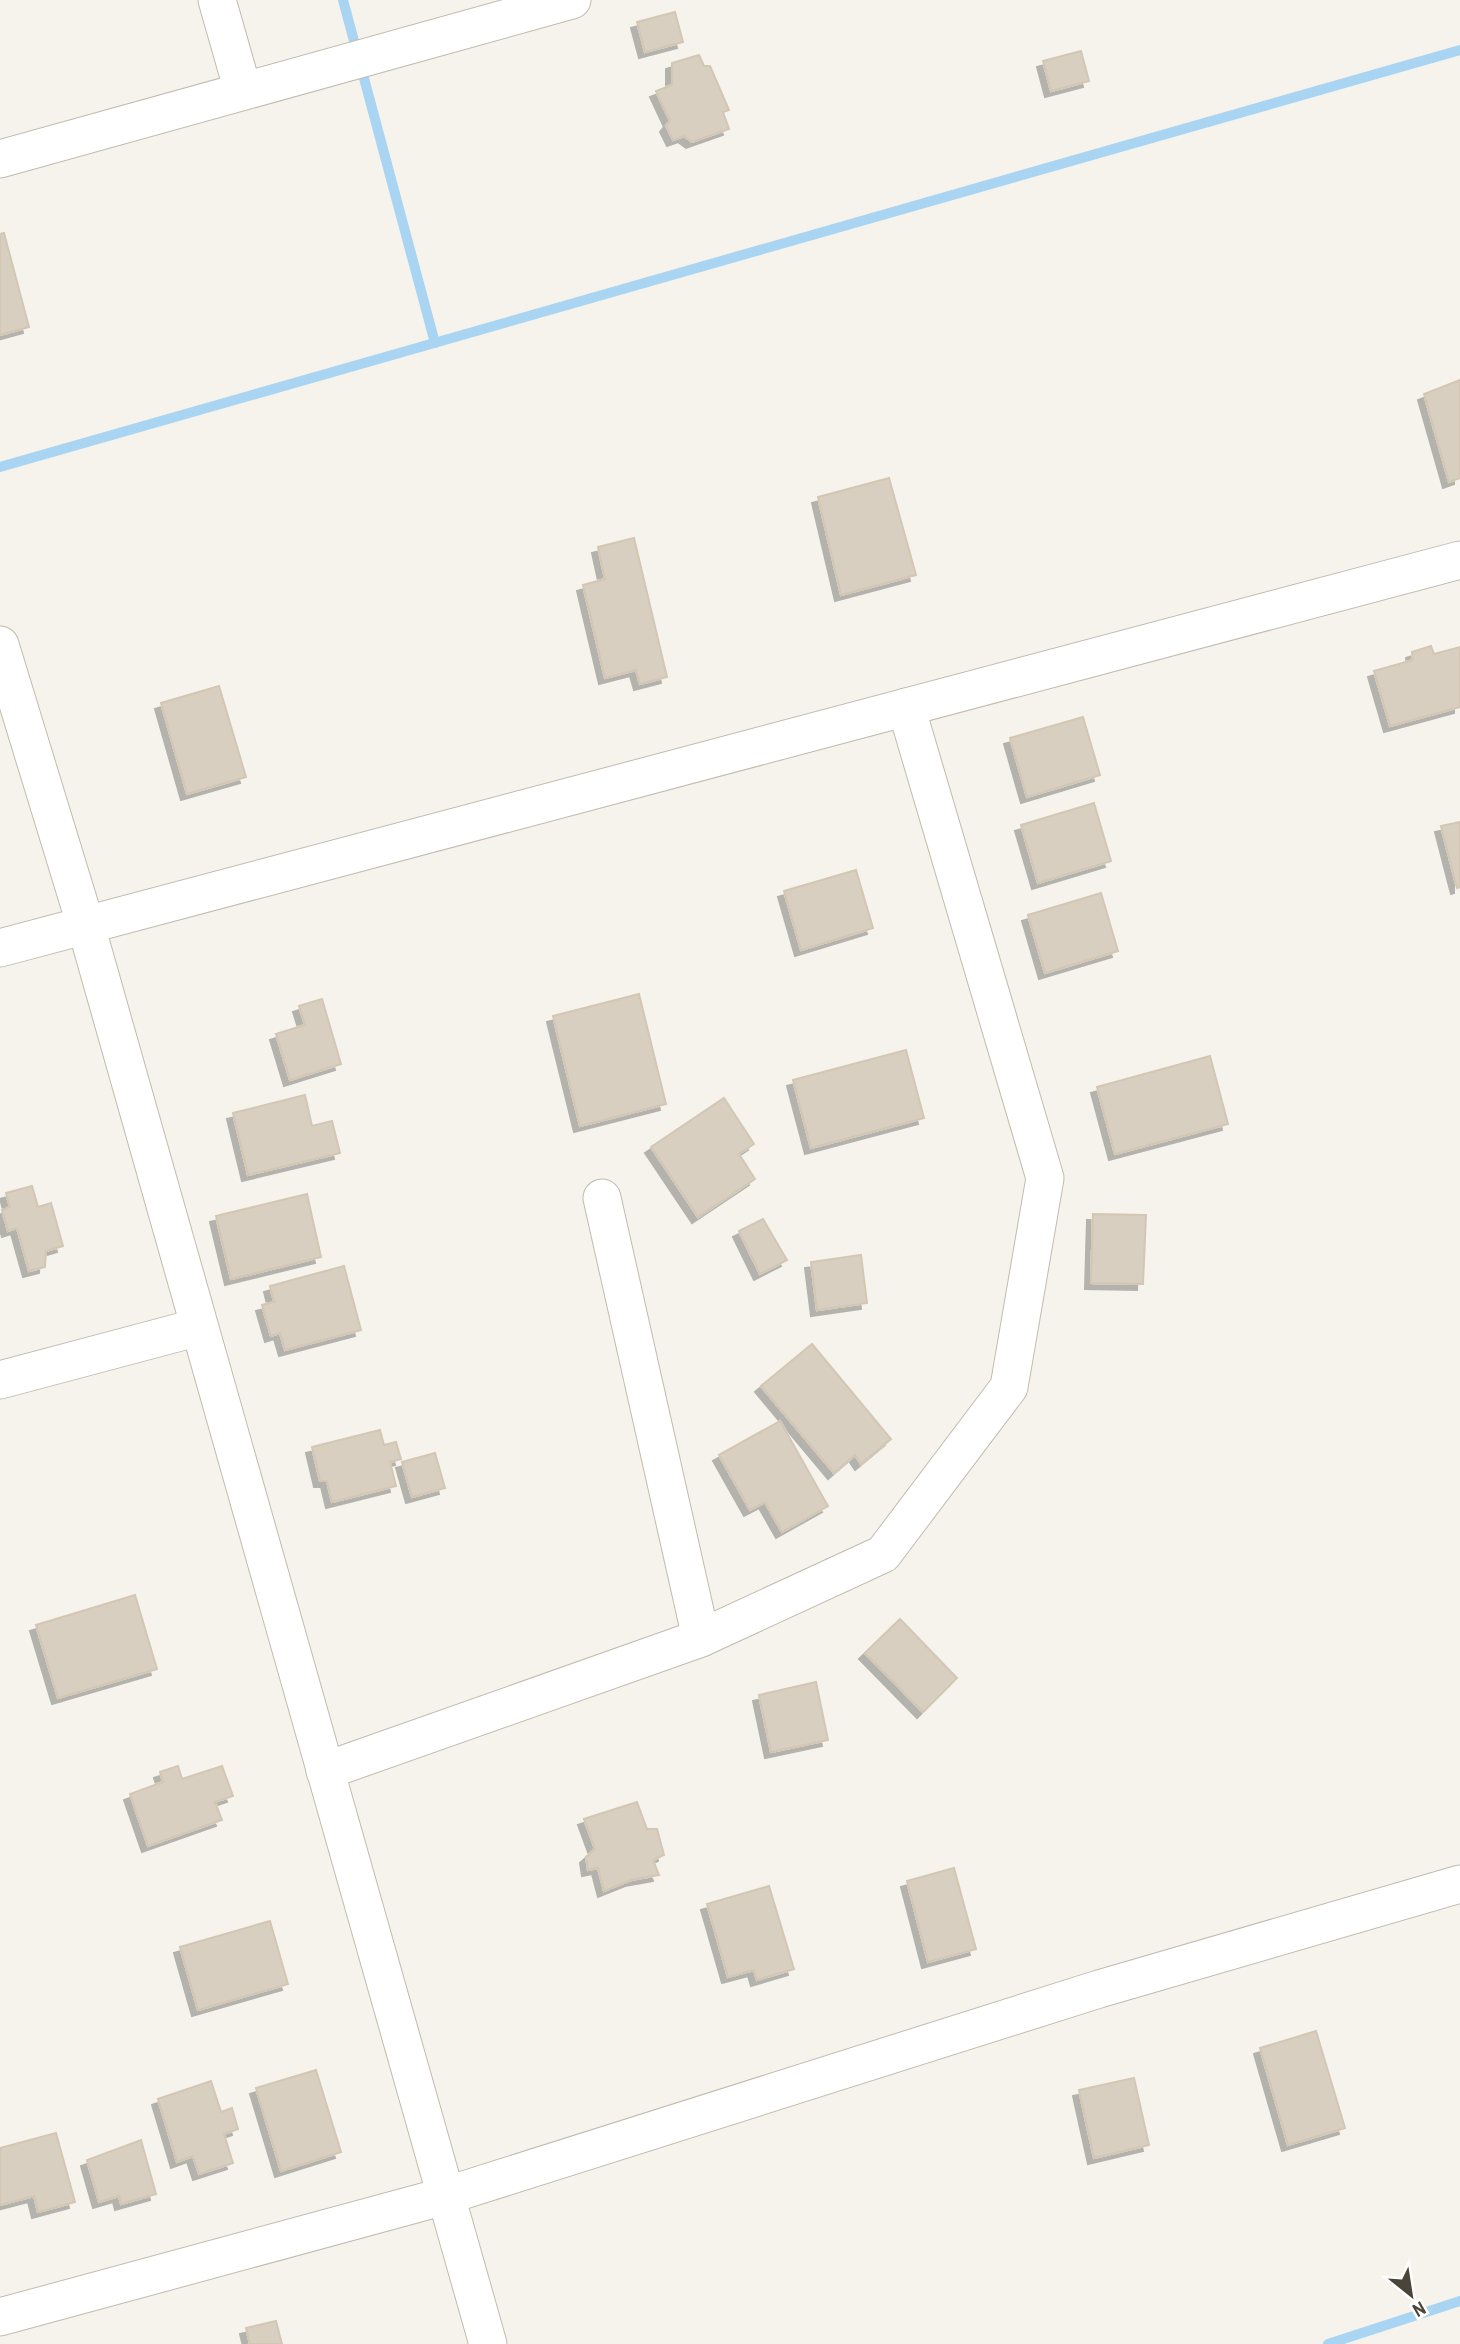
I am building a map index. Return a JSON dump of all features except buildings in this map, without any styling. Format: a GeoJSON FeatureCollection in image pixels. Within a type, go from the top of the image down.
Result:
{"type":"FeatureCollection","features":[{"type":"Feature","properties":{"kind":"street"},"geometry":{"type":"LineString","coordinates":[[217,0],[243,91]]}},
{"type":"Feature","properties":{"kind":"street"},"geometry":{"type":"LineString","coordinates":[[0,159],[243,91],[486,12],[572,0]]}},
{"type":"Feature","properties":{"kind":"street"},"geometry":{"type":"LineString","coordinates":[[0,948],[1460,559]]}},
{"type":"Feature","properties":{"kind":"street"},"geometry":{"type":"LineString","coordinates":[[0,645],[86,926],[488,2344]]}},
{"type":"Feature","properties":{"kind":"street"},"geometry":{"type":"LineString","coordinates":[[325,1772],[701,1639],[883,1554],[1009,1387],[1045,1178],[906,707]]}},
{"type":"Feature","properties":{"kind":"street"},"geometry":{"type":"LineString","coordinates":[[602,1198],[701,1639]]}},
{"type":"Feature","properties":{"kind":"street"},"geometry":{"type":"LineString","coordinates":[[0,1380],[199,1327]]}},
{"type":"Feature","properties":{"kind":"street"},"geometry":{"type":"LineString","coordinates":[[0,2317],[445,2196],[1099,1989],[1460,1884]]}},
{"type":"Feature","properties":{"kind":"waterway"},"geometry":{"type":"LineString","coordinates":[[343,0],[435,343]]}},
{"type":"Feature","properties":{"kind":"waterway"},"geometry":{"type":"LineString","coordinates":[[0,467],[1460,50]]}},
{"type":"Feature","properties":{"kind":"waterway"},"geometry":{"type":"LineString","coordinates":[[1328,2344],[1460,2301]]}}]}
